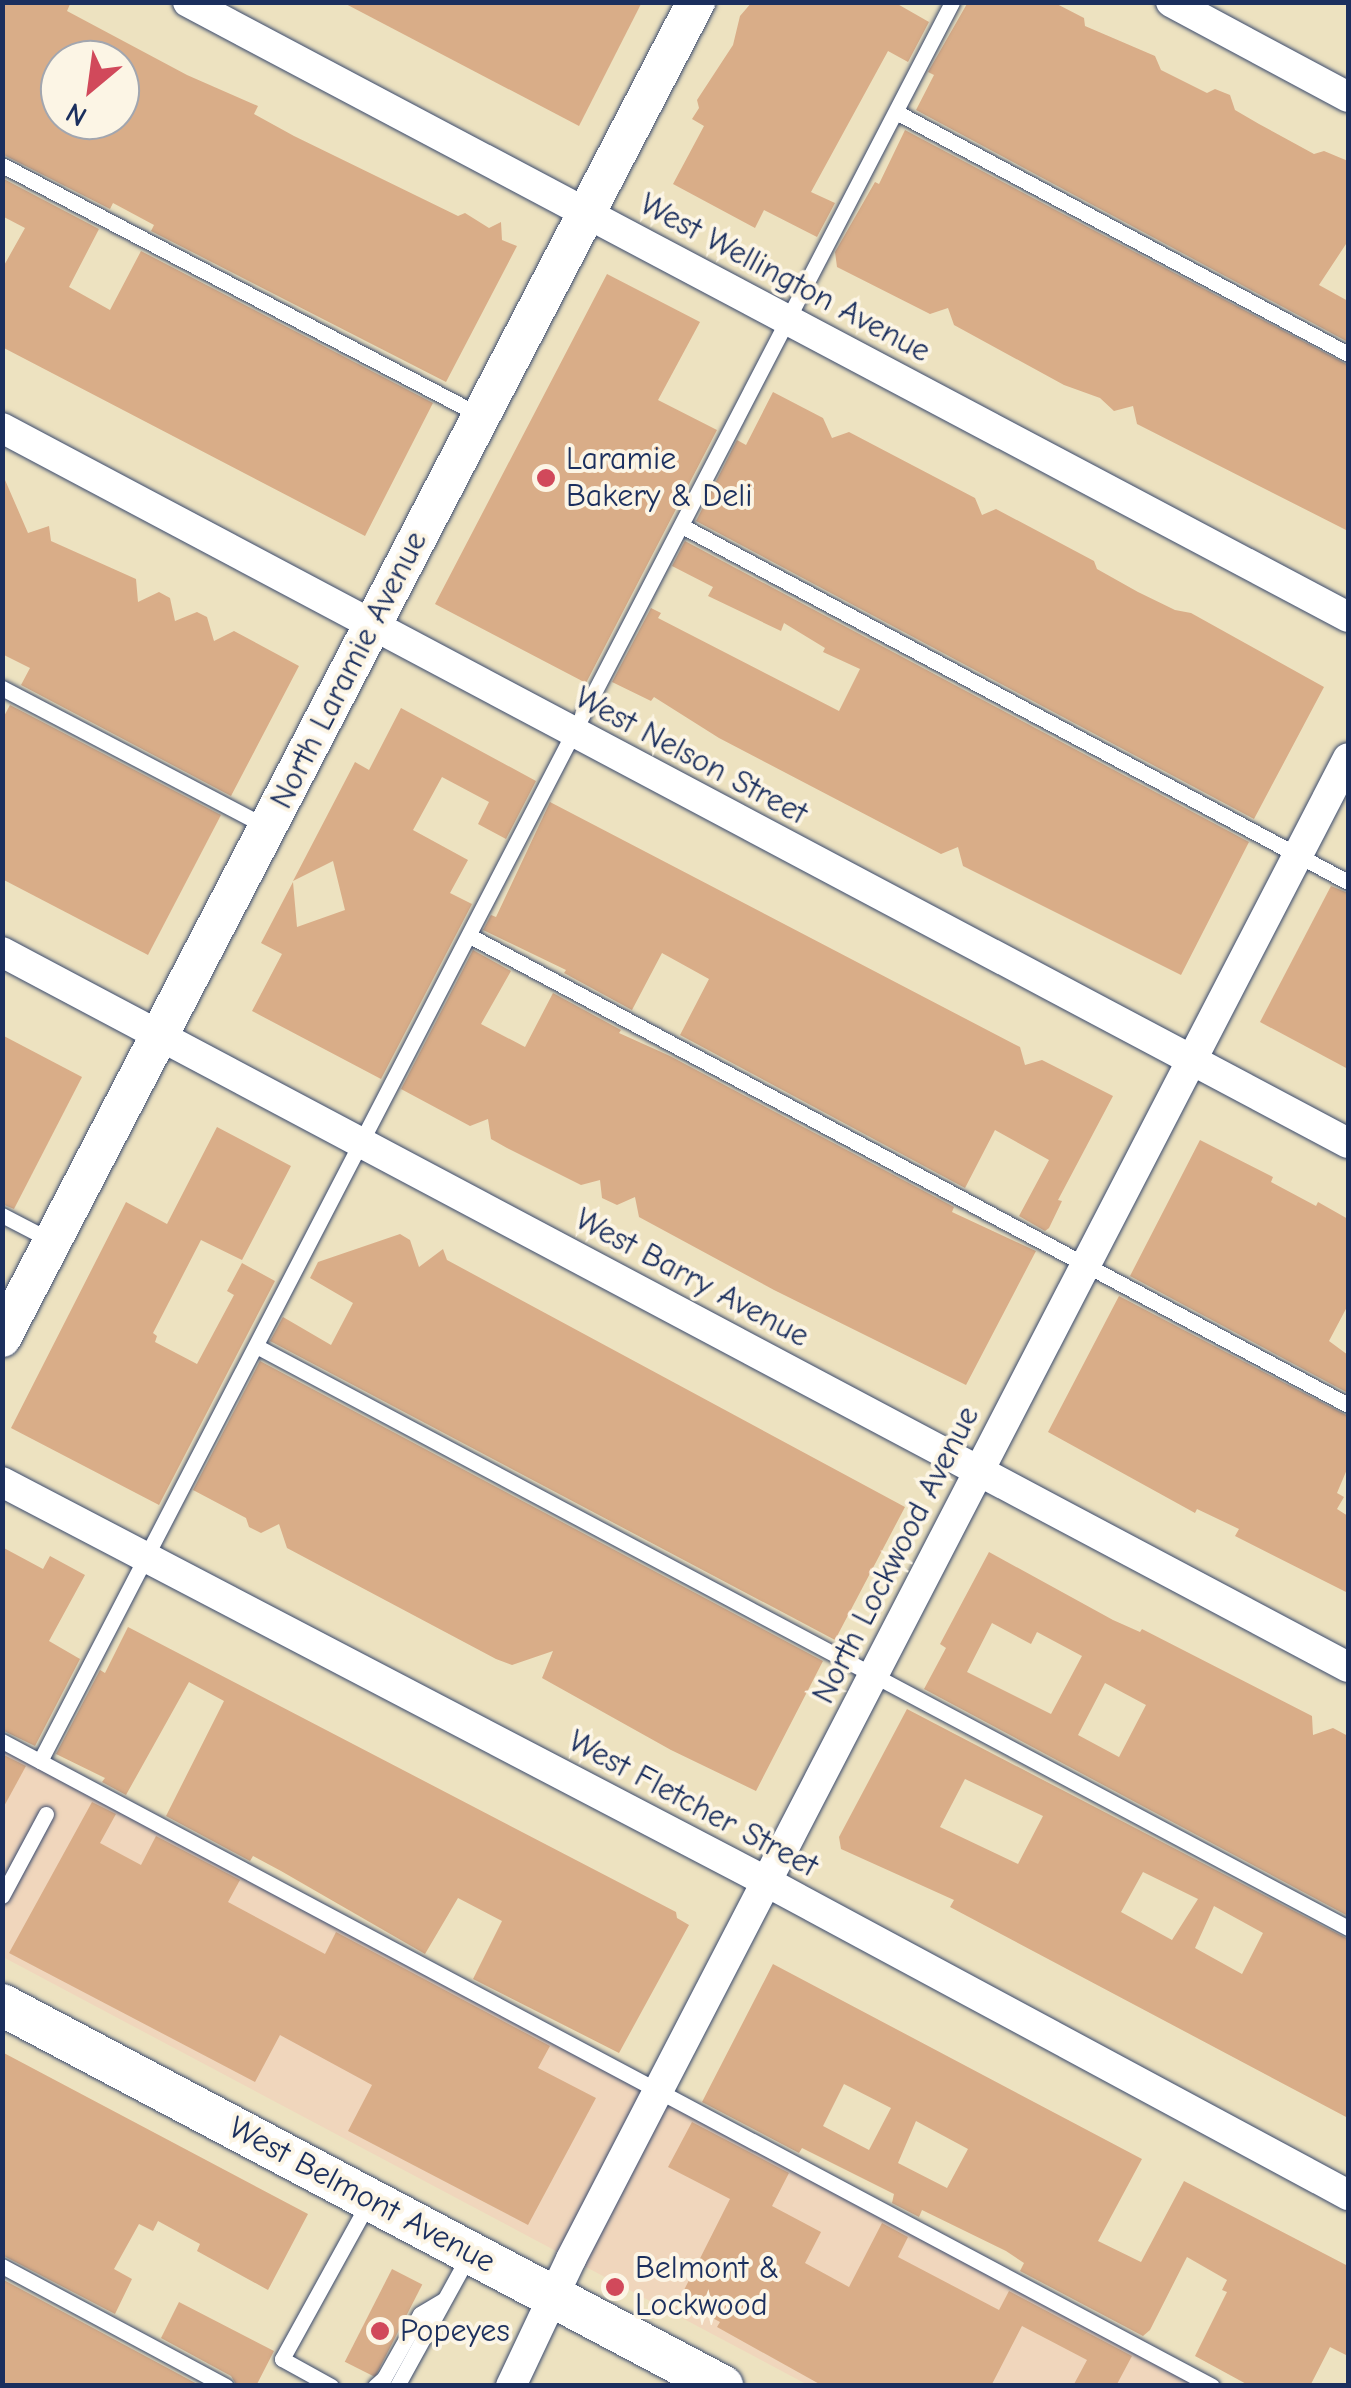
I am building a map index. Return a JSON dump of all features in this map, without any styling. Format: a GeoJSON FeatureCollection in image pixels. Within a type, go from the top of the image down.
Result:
{"type":"FeatureCollection","features":[{"type":"Feature","properties":{"kind":"main road","name":"West Belmont Avenue"},"geometry":{"type":"LineString","coordinates":[[2,2004],[722,2386]]}},
{"type":"Feature","properties":{"kind":"street","name":"West Wellington Avenue"},"geometry":{"type":"LineString","coordinates":[[188,2],[1348,616]]}},
{"type":"Feature","properties":{"kind":"street"},"geometry":{"type":"LineString","coordinates":[[1171,2],[1348,97]]}},
{"type":"Feature","properties":{"kind":"street","name":"North Laramie Avenue"},"geometry":{"type":"LineString","coordinates":[[2,1338],[586,213],[687,5]]}},
{"type":"Feature","properties":{"kind":"street","name":"West Nelson Street"},"geometry":{"type":"LineString","coordinates":[[2,428],[1348,1143]]}},
{"type":"Feature","properties":{"kind":"street","name":"North Lockwood Avenue"},"geometry":{"type":"LineString","coordinates":[[510,2386],[1348,758]]}},
{"type":"Feature","properties":{"kind":"street","name":"West Barry Avenue"},"geometry":{"type":"LineString","coordinates":[[2,952],[1348,1668]]}},
{"type":"Feature","properties":{"kind":"street","name":"West Fletcher Street"},"geometry":{"type":"LineString","coordinates":[[2,1482],[767,1882],[1348,2195]]}},
{"type":"Feature","properties":{"kind":"lane"},"geometry":{"type":"LineString","coordinates":[[40,1761],[364,1144],[952,2]]}},
{"type":"Feature","properties":{"kind":"lane"},"geometry":{"type":"LineString","coordinates":[[896,112],[1348,354]]}},
{"type":"Feature","properties":{"kind":"lane"},"geometry":{"type":"LineString","coordinates":[[2,166],[481,416]]}},
{"type":"Feature","properties":{"kind":"lane"},"geometry":{"type":"LineString","coordinates":[[682,526],[1348,882]]}},
{"type":"Feature","properties":{"kind":"lane"},"geometry":{"type":"LineString","coordinates":[[2,688],[267,828]]}},
{"type":"Feature","properties":{"kind":"lane"},"geometry":{"type":"LineString","coordinates":[[470,936],[1348,1405]]}},
{"type":"Feature","properties":{"kind":"lane"},"geometry":{"type":"LineString","coordinates":[[2,1215],[52,1242]]}},
{"type":"Feature","properties":{"kind":"lane"},"geometry":{"type":"LineString","coordinates":[[258,1347],[1348,1928]]}},
{"type":"Feature","properties":{"kind":"lane"},"geometry":{"type":"LineString","coordinates":[[2,1741],[1212,2386]]}},
{"type":"Feature","properties":{"kind":"lane"},"geometry":{"type":"LineString","coordinates":[[2,1896],[46,1814]]}},
{"type":"Feature","properties":{"kind":"lane"},"geometry":{"type":"LineString","coordinates":[[330,2386],[282,2358],[370,2200]]}},
{"type":"Feature","properties":{"kind":"lane"},"geometry":{"type":"LineString","coordinates":[[397,2386],[470,2252]]}},
{"type":"Feature","properties":{"kind":"lane"},"geometry":{"type":"LineString","coordinates":[[2,2266],[226,2386]]}},
{"type":"Feature","properties":{"kind":"lane"},"geometry":{"type":"LineString","coordinates":[[375,2386],[384,2378],[420,2314],[444,2301]]}},
{"type":"Feature","properties":{"kind":"shaded area"},"geometry":{"type":"Polygon","coordinates":[[[2,1748],[1209,2385],[808,2385],[3,1957],[2,1748]]]}},
{"type":"Feature","properties":{"kind":"building"},"geometry":{"type":"Polygon","coordinates":[[[2,2],[71,2],[67,11],[121,40],[40,40],[40,140],[140,140],[140,50],[258,106],[254,114],[294,136],[458,216],[465,213],[489,228],[501,222],[502,240],[517,246],[446,382],[151,231],[154,225],[113,203],[110,209],[2,154],[2,2]]]}},
{"type":"Feature","properties":{"kind":"building"},"geometry":{"type":"Polygon","coordinates":[[[342,2],[642,2],[579,126],[342,2]]]}},
{"type":"Feature","properties":{"kind":"building"},"geometry":{"type":"Polygon","coordinates":[[[752,2],[894,2],[929,22],[908,62],[888,51],[811,192],[835,203],[817,237],[764,210],[755,228],[673,184],[704,126],[692,119],[699,108],[697,100],[733,45],[740,16],[752,2]]]}},
{"type":"Feature","properties":{"kind":"building"},"geometry":{"type":"Polygon","coordinates":[[[968,2],[1053,2],[1084,18],[1085,26],[1155,56],[1161,70],[1207,93],[1215,89],[1230,95],[1235,110],[1314,154],[1324,151],[1348,161],[1348,241],[1319,285],[1348,301],[1348,342],[916,110],[934,75],[928,72],[968,2]]]}},
{"type":"Feature","properties":{"kind":"building"},"geometry":{"type":"Polygon","coordinates":[[[905,130],[1348,365],[1348,531],[1137,424],[1133,406],[1114,411],[1100,398],[1064,385],[954,325],[948,308],[930,314],[837,267],[835,252],[875,182],[879,184],[905,130]]]}},
{"type":"Feature","properties":{"kind":"building"},"geometry":{"type":"Polygon","coordinates":[[[2,178],[99,229],[69,287],[110,310],[141,251],[433,403],[365,536],[2,347],[2,269],[25,228],[2,216],[2,178]]]}},
{"type":"Feature","properties":{"kind":"building"},"geometry":{"type":"Polygon","coordinates":[[[607,274],[700,322],[658,400],[717,430],[586,683],[435,604],[607,274]]]}},
{"type":"Feature","properties":{"kind":"building"},"geometry":{"type":"Polygon","coordinates":[[[773,392],[823,418],[832,438],[849,432],[975,498],[982,515],[996,509],[1094,561],[1097,569],[1138,592],[1175,610],[1191,613],[1324,687],[1254,819],[696,521],[737,440],[746,445],[773,392]]]}},
{"type":"Feature","properties":{"kind":"building"},"geometry":{"type":"Polygon","coordinates":[[[2,473],[28,533],[49,526],[51,541],[136,579],[138,602],[159,592],[170,598],[175,621],[197,612],[207,617],[214,641],[234,631],[299,666],[231,796],[21,685],[30,668],[2,654],[2,473]]]}},
{"type":"Feature","properties":{"kind":"building"},"geometry":{"type":"Polygon","coordinates":[[[685,541],[1249,842],[1181,975],[963,866],[958,847],[941,854],[719,738],[654,697],[651,701],[612,682],[651,608],[661,613],[658,618],[839,711],[860,669],[823,652],[825,648],[784,623],[781,631],[708,596],[713,587],[672,566],[685,541]]]}},
{"type":"Feature","properties":{"kind":"building"},"geometry":{"type":"Polygon","coordinates":[[[10,705],[221,815],[148,955],[2,879],[2,720],[10,705]]]}},
{"type":"Feature","properties":{"kind":"building"},"geometry":{"type":"Polygon","coordinates":[[[401,708],[536,781],[506,839],[478,824],[489,802],[442,777],[413,830],[468,860],[450,893],[472,904],[381,1079],[252,1011],[282,954],[261,943],[293,882],[297,927],[345,910],[333,861],[293,881],[355,762],[369,770],[401,708]]]}},
{"type":"Feature","properties":{"kind":"building"},"geometry":{"type":"Polygon","coordinates":[[[550,802],[1020,1047],[1025,1065],[1042,1060],[1113,1096],[1058,1200],[1062,1201],[1049,1228],[1045,1231],[1019,1216],[1049,1160],[995,1130],[965,1188],[680,1035],[709,979],[662,953],[632,1010],[564,973],[566,970],[483,930],[491,915],[496,917],[550,802]]]}},
{"type":"Feature","properties":{"kind":"building"},"geometry":{"type":"Polygon","coordinates":[[[1331,886],[1348,893],[1348,1069],[1260,1022],[1331,886]]]}},
{"type":"Feature","properties":{"kind":"building"},"geometry":{"type":"Polygon","coordinates":[[[473,950],[511,971],[481,1024],[525,1047],[553,993],[621,1030],[619,1033],[670,1056],[954,1207],[952,1212],[1036,1251],[966,1385],[774,1290],[639,1217],[635,1197],[617,1205],[602,1198],[600,1180],[581,1185],[507,1148],[491,1139],[488,1119],[470,1126],[401,1089],[473,950]]]}},
{"type":"Feature","properties":{"kind":"building"},"geometry":{"type":"Polygon","coordinates":[[[2,1035],[82,1077],[14,1209],[2,1204],[2,1035]]]}},
{"type":"Feature","properties":{"kind":"building"},"geometry":{"type":"Polygon","coordinates":[[[217,1127],[291,1166],[242,1260],[201,1240],[153,1333],[157,1336],[155,1342],[197,1364],[234,1295],[227,1291],[242,1263],[275,1281],[159,1505],[11,1428],[126,1202],[167,1224],[217,1127]]]}},
{"type":"Feature","properties":{"kind":"building"},"geometry":{"type":"Polygon","coordinates":[[[1200,1140],[1273,1177],[1271,1182],[1348,1219],[1348,1305],[1329,1341],[1348,1355],[1348,1393],[1130,1276],[1200,1140]]]}},
{"type":"Feature","properties":{"kind":"building"},"geometry":{"type":"Polygon","coordinates":[[[400,1234],[410,1240],[419,1267],[443,1249],[447,1260],[905,1507],[835,1640],[270,1341],[283,1317],[331,1345],[353,1303],[310,1278],[318,1262],[400,1234]]]}},
{"type":"Feature","properties":{"kind":"building"},"geometry":{"type":"Polygon","coordinates":[[[1119,1296],[1348,1416],[1348,1467],[1337,1493],[1344,1497],[1337,1509],[1348,1516],[1348,1593],[1235,1536],[1239,1529],[1197,1509],[1195,1513],[1048,1432],[1119,1296]]]}},
{"type":"Feature","properties":{"kind":"building"},"geometry":{"type":"Polygon","coordinates":[[[260,1361],[823,1661],[756,1791],[671,1750],[542,1678],[553,1651],[512,1665],[496,1659],[287,1548],[279,1524],[261,1533],[249,1527],[246,1518],[193,1490],[260,1361]]]}},
{"type":"Feature","properties":{"kind":"building"},"geometry":{"type":"Polygon","coordinates":[[[2,1547],[43,1569],[50,1556],[85,1575],[49,1641],[80,1659],[35,1746],[2,1730],[2,1547]]]}},
{"type":"Feature","properties":{"kind":"building"},"geometry":{"type":"Polygon","coordinates":[[[989,1552],[1113,1620],[1140,1632],[1142,1629],[1312,1716],[1313,1735],[1333,1728],[1348,1736],[1348,1916],[924,1689],[946,1648],[940,1644],[989,1552]],[[992,1623],[967,1672],[1051,1714],[1082,1656],[1037,1632],[1031,1644],[992,1623]],[[1105,1683],[1078,1735],[1119,1757],[1146,1705],[1105,1683]]]}},
{"type":"Feature","properties":{"kind":"building"},"geometry":{"type":"Polygon","coordinates":[[[128,1627],[676,1912],[677,1918],[689,1925],[619,2053],[473,1979],[502,1921],[458,1898],[425,1954],[253,1856],[250,1861],[166,1816],[224,1701],[189,1682],[126,1795],[102,1782],[105,1778],[56,1754],[100,1670],[105,1673],[128,1627]]]}},
{"type":"Feature","properties":{"kind":"building"},"geometry":{"type":"Polygon","coordinates":[[[907,1709],[1348,1939],[1348,2118],[950,1907],[954,1900],[841,1849],[839,1837],[907,1709]],[[965,1779],[940,1827],[1018,1864],[1043,1816],[965,1779]],[[1143,1872],[1121,1912],[1172,1940],[1198,1899],[1143,1872]],[[1214,1906],[1195,1948],[1242,1974],[1263,1933],[1214,1906]]]}},
{"type":"Feature","properties":{"kind":"building"},"geometry":{"type":"Polygon","coordinates":[[[2,1754],[26,1766],[2,1810],[2,1754]]]}},
{"type":"Feature","properties":{"kind":"building"},"geometry":{"type":"Polygon","coordinates":[[[92,1802],[116,1814],[100,1843],[141,1865],[156,1836],[240,1880],[228,1902],[325,1954],[336,1932],[550,2046],[538,2068],[596,2098],[528,2225],[348,2131],[372,2085],[280,2035],[255,2082],[9,1953],[92,1802]]]}},
{"type":"Feature","properties":{"kind":"building"},"geometry":{"type":"Polygon","coordinates":[[[773,1964],[1142,2159],[1098,2241],[1141,2262],[1184,2181],[1348,2266],[1348,2356],[1330,2347],[1310,2386],[1250,2386],[1195,2356],[1227,2292],[1222,2290],[1227,2280],[1187,2257],[1150,2330],[1143,2336],[1020,2271],[1024,2263],[1006,2251],[922,2210],[919,2217],[892,2203],[894,2194],[802,2148],[799,2153],[702,2102],[773,1964]],[[844,2084],[823,2126],[869,2150],[891,2108],[844,2084]],[[916,2121],[898,2163],[947,2188],[968,2149],[916,2121]]]}},
{"type":"Feature","properties":{"kind":"building"},"geometry":{"type":"Polygon","coordinates":[[[2,2052],[308,2214],[268,2290],[197,2251],[200,2244],[158,2221],[153,2231],[139,2224],[114,2269],[132,2279],[115,2314],[2,2255],[2,2052]]]}},
{"type":"Feature","properties":{"kind":"building"},"geometry":{"type":"Polygon","coordinates":[[[692,2122],[789,2173],[772,2206],[821,2232],[805,2263],[849,2287],[882,2223],[908,2237],[898,2257],[999,2310],[1009,2291],[1132,2356],[1116,2386],[1073,2386],[1087,2360],[1022,2326],[991,2386],[823,2386],[717,2327],[720,2322],[679,2300],[730,2199],[668,2167],[692,2122]]]}},
{"type":"Feature","properties":{"kind":"building","name":"Popeyes"},"geometry":{"type":"Polygon","coordinates":[[[392,2269],[422,2284],[375,2377],[345,2362],[392,2269]]]}},
{"type":"Feature","properties":{"kind":"building"},"geometry":{"type":"Polygon","coordinates":[[[2,2279],[201,2386],[2,2386],[2,2279]]]}},
{"type":"Feature","properties":{"kind":"building"},"geometry":{"type":"Polygon","coordinates":[[[179,2302],[274,2351],[256,2386],[237,2386],[231,2376],[161,2338],[179,2302]]]}},
{"type":"Feature","properties":{"kind":"place","name":"Laramie Bakery & Deli"},"geometry":{"type":"Point","coordinates":[546,478]}},
{"type":"Feature","properties":{"kind":"place","name":"Belmont & Lockwood"},"geometry":{"type":"Point","coordinates":[615,2287]}},
{"type":"Feature","properties":{"kind":"place","name":"Popeyes"},"geometry":{"type":"Point","coordinates":[380,2331]}}]}
